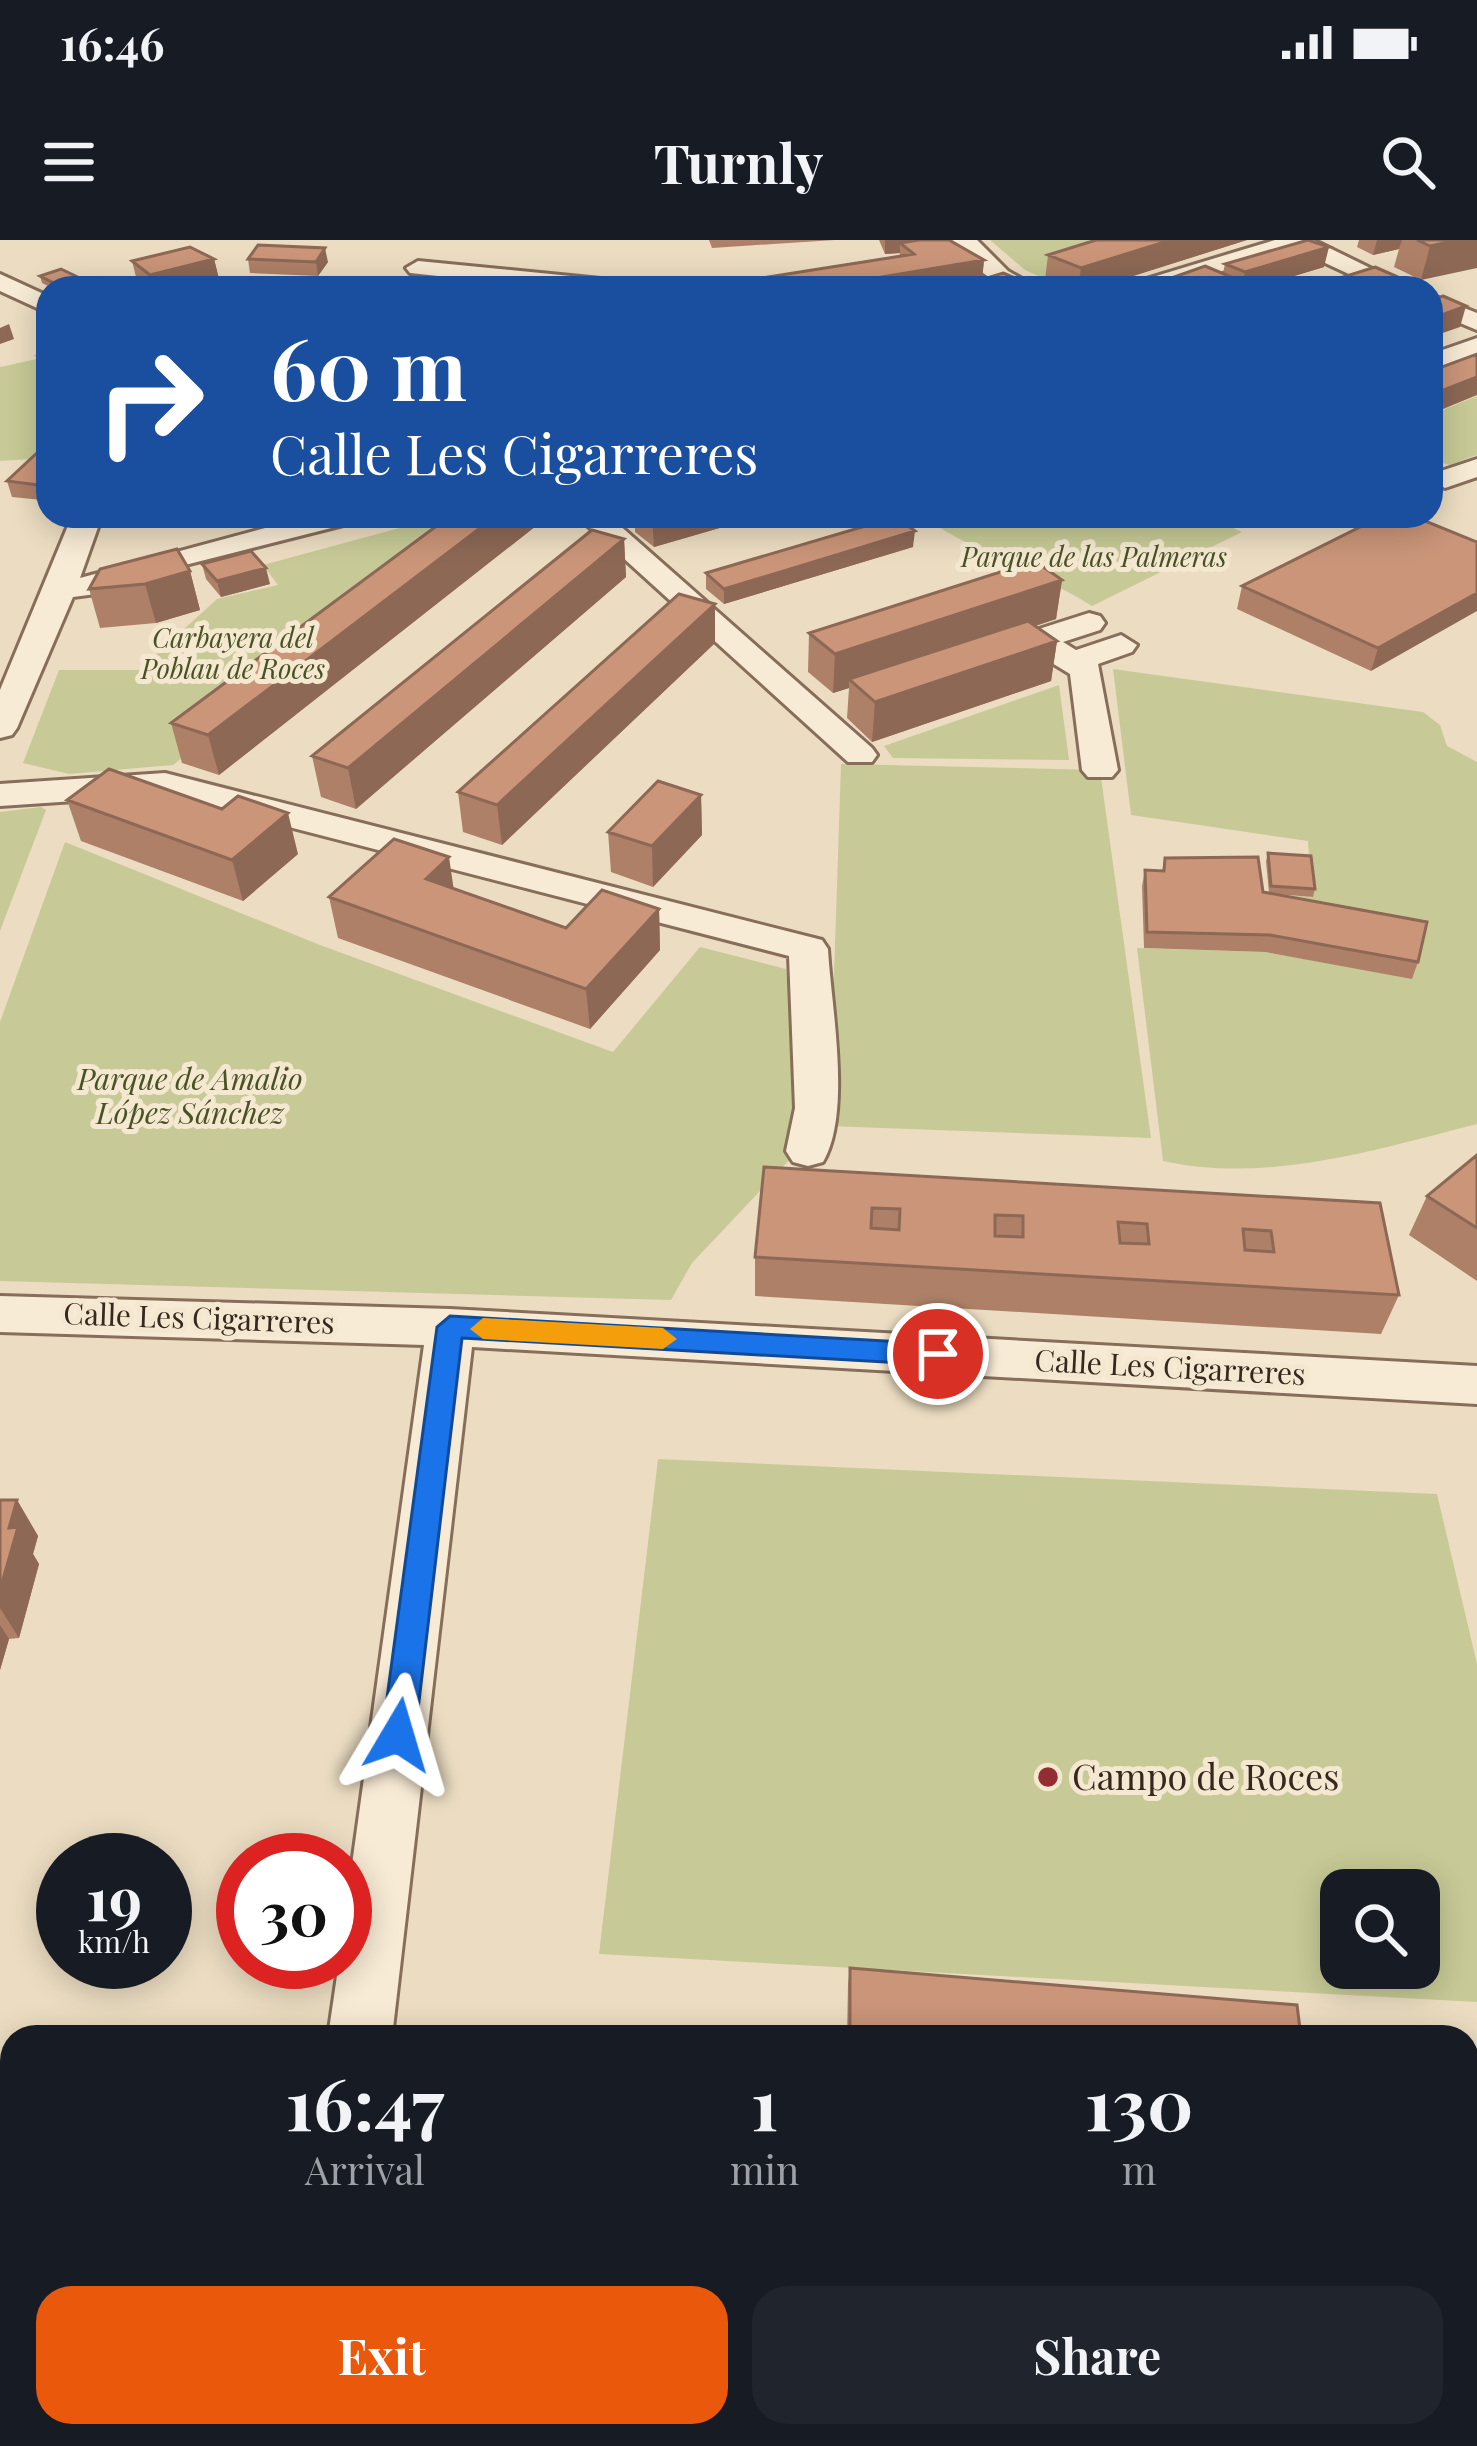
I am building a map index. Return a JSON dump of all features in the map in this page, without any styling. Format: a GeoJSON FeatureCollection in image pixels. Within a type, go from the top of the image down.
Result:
{"type":"FeatureCollection","features":[{"type":"Feature","properties":{"kind":"street"},"geometry":{"type":"LineString","coordinates":[[964,240],[1000,276]]}},
{"type":"Feature","properties":{"kind":"street"},"geometry":{"type":"LineString","coordinates":[[1181,276],[1297,240],[1374,276]]}},
{"type":"Feature","properties":{"kind":"street"},"geometry":{"type":"LineString","coordinates":[[410,276],[436,250],[562,276]]}},
{"type":"Feature","properties":{"kind":"street"},"geometry":{"type":"LineString","coordinates":[[0,281],[36,300]]}},
{"type":"Feature","properties":{"kind":"street"},"geometry":{"type":"LineString","coordinates":[[1443,307],[1477,322]]}},
{"type":"Feature","properties":{"kind":"street"},"geometry":{"type":"LineString","coordinates":[[1443,359],[1477,346]]}},
{"type":"Feature","properties":{"kind":"street"},"geometry":{"type":"LineString","coordinates":[[1445,479],[1477,466]]}},
{"type":"Feature","properties":{"kind":"street"},"geometry":{"type":"LineString","coordinates":[[61,589],[100,585],[178,558],[297,528]]}},
{"type":"Feature","properties":{"kind":"street"},"geometry":{"type":"LineString","coordinates":[[606,528],[860,754]]}},
{"type":"Feature","properties":{"kind":"street"},"geometry":{"type":"LineString","coordinates":[[0,728],[61,589],[97,538],[178,558]]}},
{"type":"Feature","properties":{"kind":"street"},"geometry":{"type":"LineString","coordinates":[[948,668],[1088,623]]}},
{"type":"Feature","properties":{"kind":"street"},"geometry":{"type":"LineString","coordinates":[[1037,640],[1085,670],[1100,770]]}},
{"type":"Feature","properties":{"kind":"street"},"geometry":{"type":"LineString","coordinates":[[1074,662],[1121,645]]}},
{"type":"Feature","properties":{"kind":"street"},"geometry":{"type":"LineString","coordinates":[[815,712],[859,698]]}},
{"type":"Feature","properties":{"kind":"street"},"geometry":{"type":"LineString","coordinates":[[0,795],[165,784],[808,949],[816,1108],[808,1151]]}},
{"type":"Feature","properties":{"kind":"street","name":"Calle Les Cigarreres"},"geometry":{"type":"LineString","coordinates":[[0,1314],[450,1327],[1477,1385]]}},
{"type":"Feature","properties":{"kind":"street"},"geometry":{"type":"LineString","coordinates":[[361,2025],[450,1327]]}},
{"type":"Feature","properties":{"kind":"green space"},"geometry":{"type":"Polygon","coordinates":[[[990,240],[1162,240],[1044,276],[1025,270],[990,240]]]}},
{"type":"Feature","properties":{"kind":"green space"},"geometry":{"type":"Polygon","coordinates":[[[36,359],[36,459],[0,461],[0,367],[36,359]]]}},
{"type":"Feature","properties":{"kind":"green space"},"geometry":{"type":"Polygon","coordinates":[[[1477,396],[1477,455],[1443,463],[1443,410],[1477,396]]]}},
{"type":"Feature","properties":{"kind":"green space","name":"Carbayera del Poblau de Roces"},"geometry":{"type":"Polygon","coordinates":[[[400,528],[482,528],[173,765],[69,774],[23,763],[59,670],[139,670],[217,599],[278,585],[263,565],[400,528]]]}},
{"type":"Feature","properties":{"kind":"green space","name":"Parque de las Palmeras"},"geometry":{"type":"Polygon","coordinates":[[[942,528],[1233,528],[1242,532],[1092,606],[942,528]]]}},
{"type":"Feature","properties":{"kind":"green space"},"geometry":{"type":"Polygon","coordinates":[[[1113,669],[1423,712],[1440,725],[1447,746],[1477,762],[1477,1124],[1360,1153],[1281,1166],[1242,1169],[1163,1161],[1137,948],[1265,952],[1412,978],[1257,893],[1312,897],[1308,841],[1131,815],[1113,669]]]}},
{"type":"Feature","properties":{"kind":"green space"},"geometry":{"type":"Polygon","coordinates":[[[1059,685],[1069,760],[893,758],[884,746],[1059,685]]]}},
{"type":"Feature","properties":{"kind":"green space"},"geometry":{"type":"Polygon","coordinates":[[[841,764],[1100,770],[1151,1138],[829,1126],[841,764]]]}},
{"type":"Feature","properties":{"kind":"green space"},"geometry":{"type":"Polygon","coordinates":[[[46,810],[0,931],[0,812],[46,810]]]}},
{"type":"Feature","properties":{"kind":"green space","name":"Parque de Amalio López Sánchez"},"geometry":{"type":"Polygon","coordinates":[[[65,842],[320,945],[613,1052],[700,947],[786,969],[804,1117],[795,1154],[692,1263],[671,1300],[0,1281],[0,1022],[65,842]]]}},
{"type":"Feature","properties":{"kind":"green space","name":"Campo de Roces"},"geometry":{"type":"Polygon","coordinates":[[[658,1459],[1437,1494],[1477,1664],[1477,2002],[599,1954],[658,1459]]]}},
{"type":"Feature","properties":{"kind":"building"},"geometry":{"type":"Polygon","coordinates":[[[949,240],[984,260],[888,276],[774,276],[914,254],[900,243],[949,240]]]}},
{"type":"Feature","properties":{"kind":"building"},"geometry":{"type":"Polygon","coordinates":[[[1096,240],[1171,240],[1081,268],[1048,255],[1096,240]]]}},
{"type":"Feature","properties":{"kind":"building"},"geometry":{"type":"Polygon","coordinates":[[[1308,240],[1329,247],[1245,272],[1225,264],[1308,240]]]}},
{"type":"Feature","properties":{"kind":"building"},"geometry":{"type":"Polygon","coordinates":[[[1417,240],[1458,240],[1430,246],[1417,240]]]}},
{"type":"Feature","properties":{"kind":"building"},"geometry":{"type":"Polygon","coordinates":[[[258,245],[325,248],[316,262],[248,259],[258,245]]]}},
{"type":"Feature","properties":{"kind":"building"},"geometry":{"type":"Polygon","coordinates":[[[190,247],[214,259],[150,275],[132,261],[190,247]]]}},
{"type":"Feature","properties":{"kind":"building"},"geometry":{"type":"Polygon","coordinates":[[[1205,266],[1229,276],[1177,276],[1205,266]]]}},
{"type":"Feature","properties":{"kind":"building"},"geometry":{"type":"Polygon","coordinates":[[[1375,267],[1396,276],[1346,276],[1375,267]]]}},
{"type":"Feature","properties":{"kind":"building"},"geometry":{"type":"Polygon","coordinates":[[[61,269],[75,276],[40,276],[61,269]]]}},
{"type":"Feature","properties":{"kind":"building"},"geometry":{"type":"Polygon","coordinates":[[[1443,296],[1466,306],[1443,315],[1443,296]]]}},
{"type":"Feature","properties":{"kind":"building"},"geometry":{"type":"Polygon","coordinates":[[[1477,354],[1477,377],[1443,390],[1443,367],[1477,354]]]}},
{"type":"Feature","properties":{"kind":"building"},"geometry":{"type":"Polygon","coordinates":[[[36,454],[36,485],[7,481],[36,454]]]}},
{"type":"Feature","properties":{"kind":"building"},"geometry":{"type":"Polygon","coordinates":[[[434,528],[480,528],[208,735],[171,723],[434,528]]]}},
{"type":"Feature","properties":{"kind":"building"},"geometry":{"type":"Polygon","coordinates":[[[859,528],[915,531],[724,589],[706,573],[859,528]]]}},
{"type":"Feature","properties":{"kind":"building"},"geometry":{"type":"Polygon","coordinates":[[[1358,528],[1443,528],[1477,542],[1477,593],[1378,648],[1242,586],[1358,528]]]}},
{"type":"Feature","properties":{"kind":"building"},"geometry":{"type":"Polygon","coordinates":[[[592,530],[624,539],[348,768],[312,756],[592,530]]]}},
{"type":"Feature","properties":{"kind":"building"},"geometry":{"type":"Polygon","coordinates":[[[177,549],[190,571],[145,584],[89,589],[100,569],[177,549]]]}},
{"type":"Feature","properties":{"kind":"building"},"geometry":{"type":"Polygon","coordinates":[[[251,551],[266,568],[217,581],[202,564],[251,551]]]}},
{"type":"Feature","properties":{"kind":"building"},"geometry":{"type":"Polygon","coordinates":[[[1035,561],[1062,580],[835,654],[809,633],[1035,561]]]}},
{"type":"Feature","properties":{"kind":"building"},"geometry":{"type":"Polygon","coordinates":[[[679,594],[715,604],[497,805],[458,792],[679,594]]]}},
{"type":"Feature","properties":{"kind":"building"},"geometry":{"type":"Polygon","coordinates":[[[1028,621],[1057,641],[875,702],[849,679],[1028,621]]]}},
{"type":"Feature","properties":{"kind":"building"},"geometry":{"type":"Polygon","coordinates":[[[109,769],[222,809],[238,796],[288,813],[232,860],[67,800],[109,769]]]}},
{"type":"Feature","properties":{"kind":"building"},"geometry":{"type":"Polygon","coordinates":[[[658,781],[701,795],[652,846],[608,832],[658,781]]]}},
{"type":"Feature","properties":{"kind":"building"},"geometry":{"type":"Polygon","coordinates":[[[394,839],[449,857],[426,879],[566,928],[602,890],[659,909],[586,989],[329,897],[394,839]]]}},
{"type":"Feature","properties":{"kind":"building"},"geometry":{"type":"Polygon","coordinates":[[[1268,853],[1311,856],[1315,889],[1271,886],[1268,853]]]}},
{"type":"Feature","properties":{"kind":"building"},"geometry":{"type":"Polygon","coordinates":[[[1258,857],[1263,892],[1427,922],[1418,962],[1270,935],[1147,932],[1145,870],[1164,871],[1165,858],[1258,857]]]}},
{"type":"Feature","properties":{"kind":"building"},"geometry":{"type":"Polygon","coordinates":[[[1477,1155],[1477,1228],[1427,1196],[1477,1155]]]}},
{"type":"Feature","properties":{"kind":"building"},"geometry":{"type":"Polygon","coordinates":[[[764,1167],[1380,1203],[1399,1295],[755,1257],[764,1167]],[[872,1208],[871,1228],[899,1230],[900,1209],[872,1208]],[[995,1215],[995,1236],[1023,1237],[1023,1216],[995,1215]],[[1118,1222],[1120,1243],[1149,1244],[1147,1224],[1118,1222]],[[1243,1229],[1245,1250],[1274,1252],[1271,1231],[1243,1229]]]}},
{"type":"Feature","properties":{"kind":"building"},"geometry":{"type":"Polygon","coordinates":[[[0,1500],[17,1500],[9,1528],[18,1527],[0,1590],[0,1500]]]}},
{"type":"Feature","properties":{"kind":"building"},"geometry":{"type":"Polygon","coordinates":[[[850,1968],[1297,2005],[1300,2025],[850,2025],[850,1968]]]}},
{"type":"Feature","properties":{"kind":"slow traffic"},"geometry":{"type":"LineString","coordinates":[[483,1329],[663,1339]]}},
{"type":"Feature","properties":{"kind":"place","name":"Campo de Roces"},"geometry":{"type":"Point","coordinates":[1048,1777]}},
{"type":"Feature","properties":{"kind":"route"},"geometry":{"type":"LineString","coordinates":[[398,1735],[450,1327],[938,1354]]}}]}
